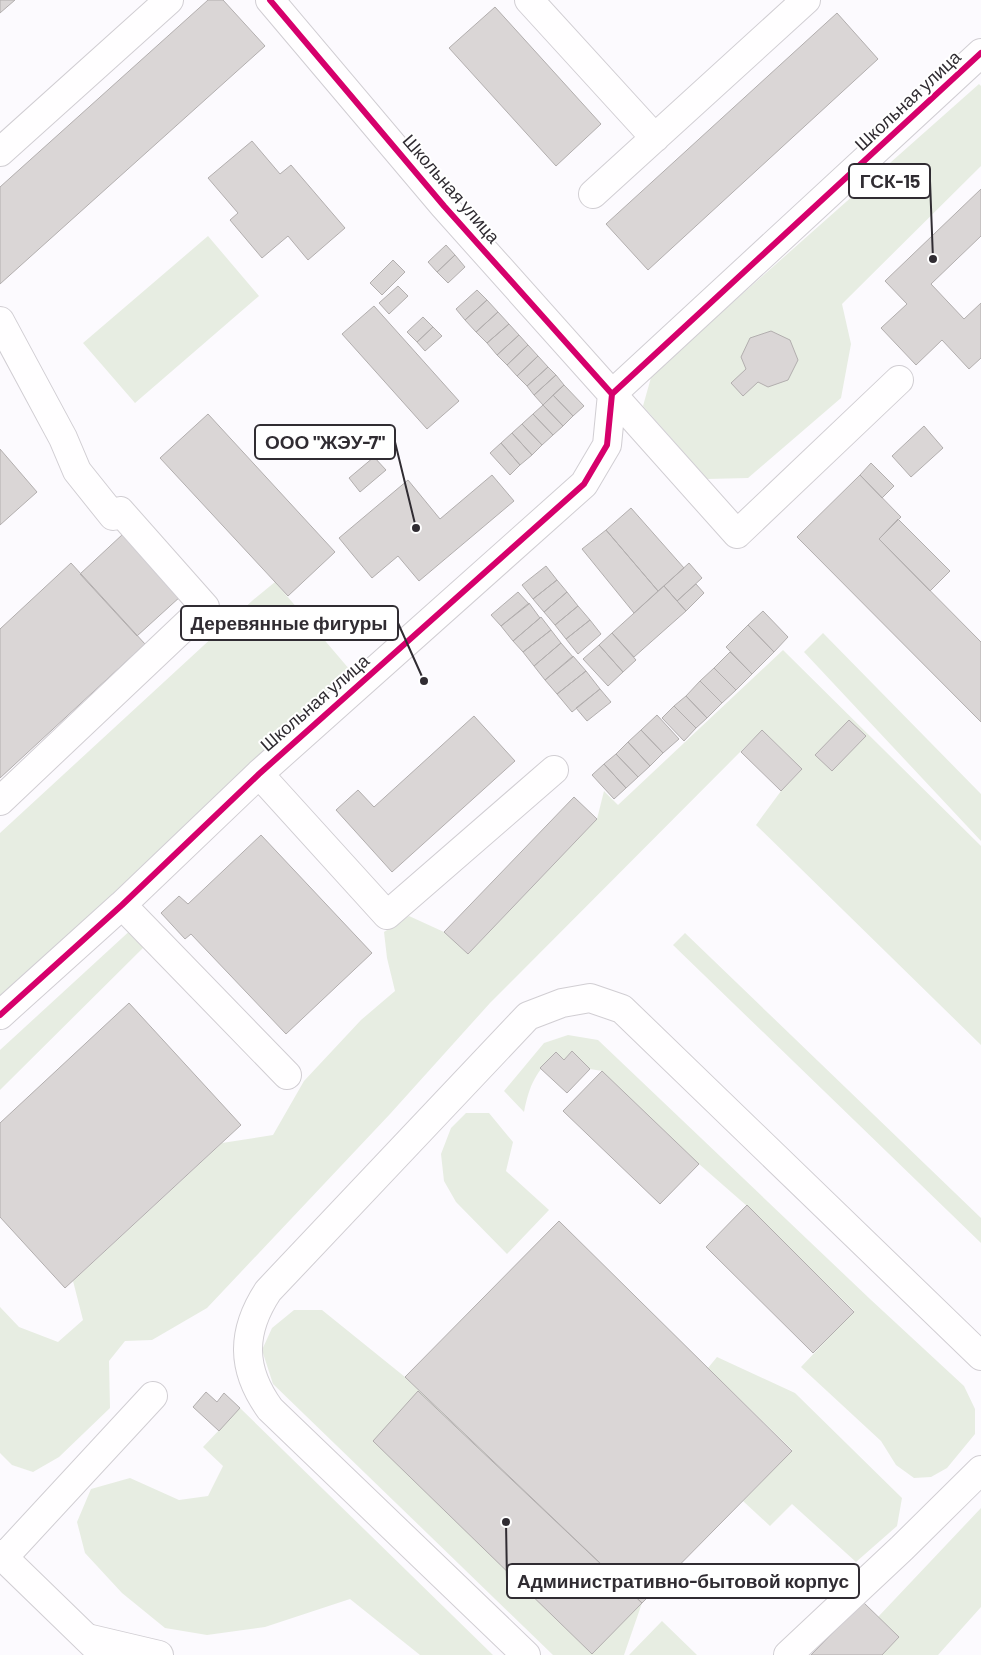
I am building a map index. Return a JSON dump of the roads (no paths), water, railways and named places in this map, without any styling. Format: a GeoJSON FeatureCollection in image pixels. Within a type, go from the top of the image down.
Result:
{"type":"FeatureCollection","features":[{"type":"Feature","properties":{"kind":"street"},"geometry":{"type":"LineString","coordinates":[[0,152],[169,0]]}},
{"type":"Feature","properties":{"kind":"street","name":"Школьная улица"},"geometry":{"type":"LineString","coordinates":[[270,0],[444,206],[612,394]]}},
{"type":"Feature","properties":{"kind":"street"},"geometry":{"type":"LineString","coordinates":[[529,0],[655,138]]}},
{"type":"Feature","properties":{"kind":"street"},"geometry":{"type":"LineString","coordinates":[[593,194],[806,0]]}},
{"type":"Feature","properties":{"kind":"street","name":"Школьная улица"},"geometry":{"type":"LineString","coordinates":[[0,1015],[122,905],[258,774],[584,484],[607,445],[612,394],[981,53]]}},
{"type":"Feature","properties":{"kind":"street"},"geometry":{"type":"LineString","coordinates":[[0,321],[63,438],[77,470],[113,516],[120,510],[205,607],[0,801]]}},
{"type":"Feature","properties":{"kind":"street"},"geometry":{"type":"LineString","coordinates":[[612,394],[737,534],[899,380]]}},
{"type":"Feature","properties":{"kind":"street"},"geometry":{"type":"LineString","coordinates":[[258,774],[387,915],[554,770]]}},
{"type":"Feature","properties":{"kind":"street"},"geometry":{"type":"LineString","coordinates":[[122,905],[286,1075]]}},
{"type":"Feature","properties":{"kind":"street"},"geometry":{"type":"LineString","coordinates":[[526,1655],[270,1409],[259,1394],[252,1377],[248,1360],[248,1341],[254,1315],[268,1291],[528,1016],[562,1004],[590,998],[622,1009],[981,1356]]}},
{"type":"Feature","properties":{"kind":"street"},"geometry":{"type":"LineString","coordinates":[[153,1396],[2,1556],[95,1647],[159,1655]]}},
{"type":"Feature","properties":{"kind":"street"},"geometry":{"type":"LineString","coordinates":[[788,1655],[902,1548],[981,1470]]}},
{"type":"Feature","properties":{"kind":"place","name":"ГСК-15"},"geometry":{"type":"Point","coordinates":[933,259]}},
{"type":"Feature","properties":{"kind":"place","name":"ООО \"ЖЭУ-7\""},"geometry":{"type":"Point","coordinates":[416,528]}},
{"type":"Feature","properties":{"kind":"place","name":"Деревянные фигуры"},"geometry":{"type":"Point","coordinates":[424,681]}},
{"type":"Feature","properties":{"kind":"place","name":"Административно-бытовой корпус"},"geometry":{"type":"Point","coordinates":[506,1522]}}]}
